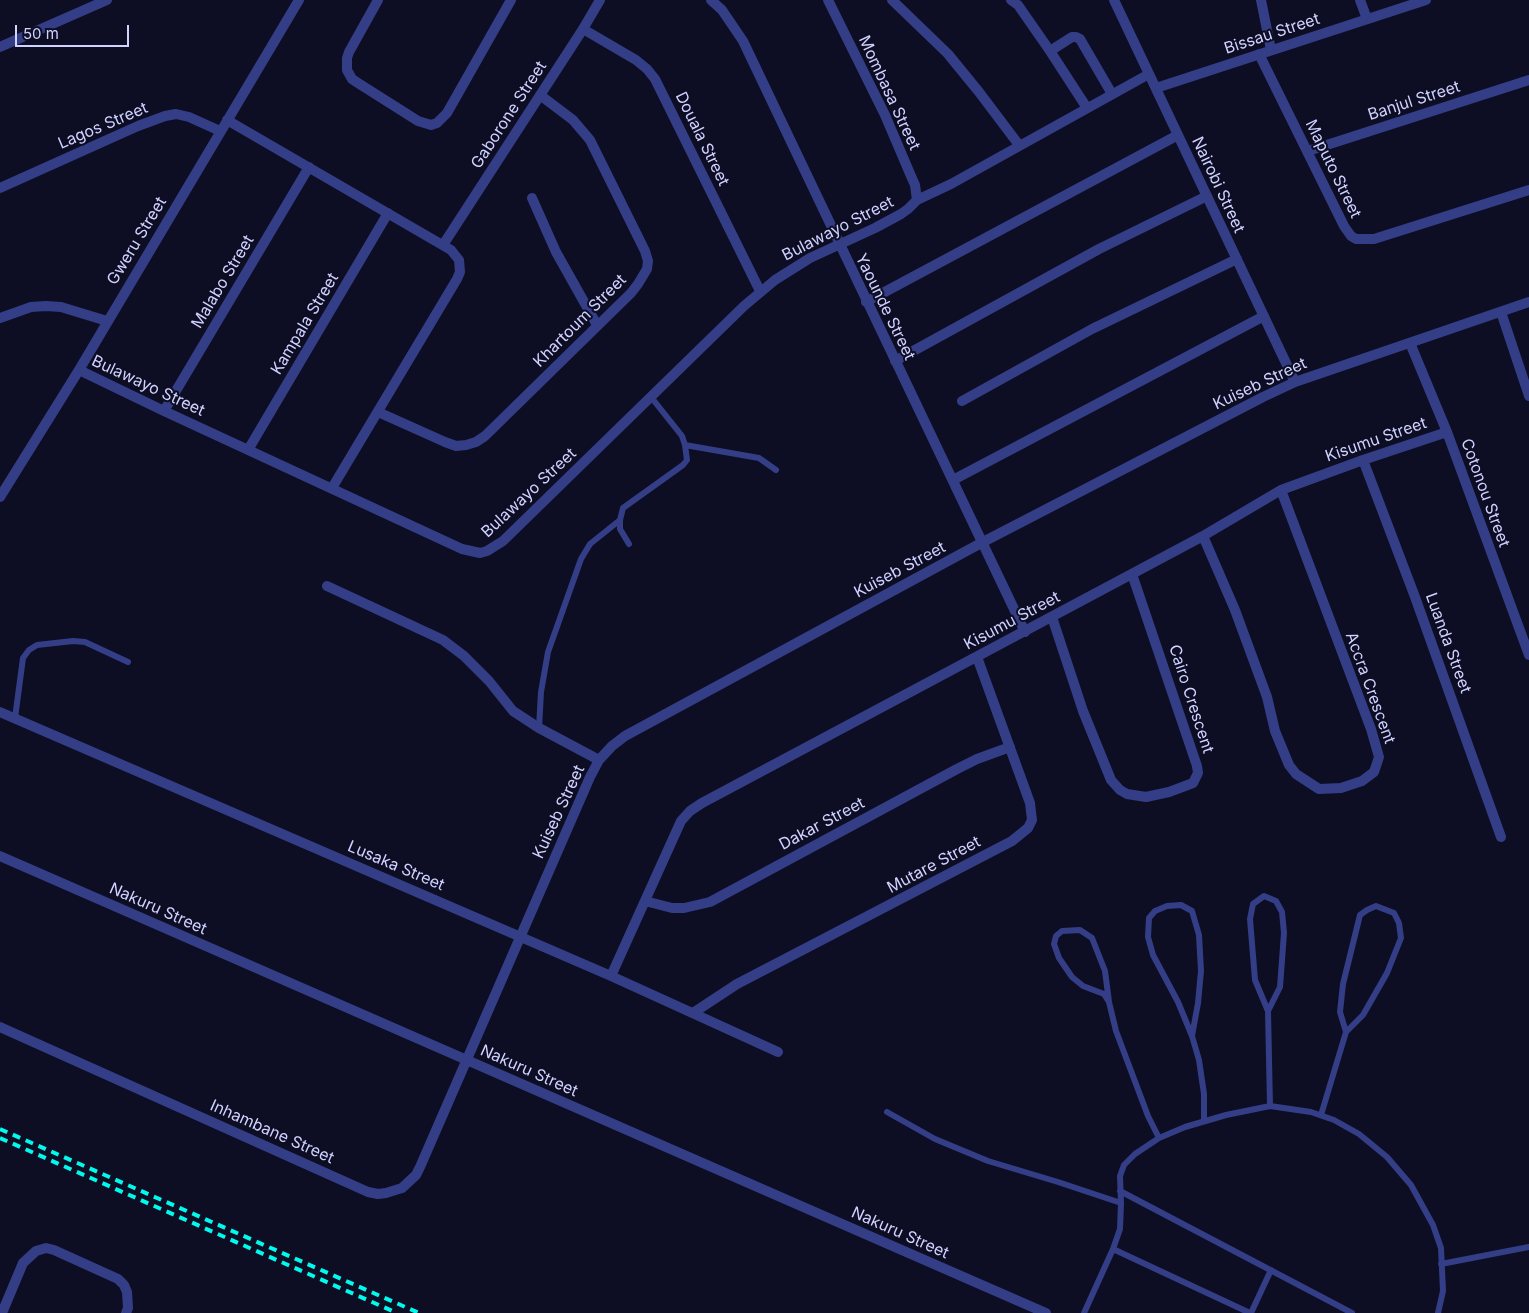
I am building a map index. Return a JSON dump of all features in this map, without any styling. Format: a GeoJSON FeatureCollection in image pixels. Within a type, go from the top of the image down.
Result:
{"type":"FeatureCollection","features":[{"type":"Feature","properties":{"kind":"street"},"geometry":{"type":"LineString","coordinates":[[0,47],[107,0]]}},
{"type":"Feature","properties":{"kind":"street","name":"Gweru Street"},"geometry":{"type":"LineString","coordinates":[[0,497],[79,370],[299,0]]}},
{"type":"Feature","properties":{"kind":"street"},"geometry":{"type":"LineString","coordinates":[[378,0],[347,58],[346,70],[352,79],[358,83],[418,121],[430,125],[438,122],[446,113],[511,0]]}},
{"type":"Feature","properties":{"kind":"street","name":"Gaborone Street"},"geometry":{"type":"LineString","coordinates":[[443,245],[600,0]]}},
{"type":"Feature","properties":{"kind":"street","name":"Yaounde Street"},"geometry":{"type":"LineString","coordinates":[[711,0],[722,10],[743,41],[838,244],[983,542],[1024,632]]}},
{"type":"Feature","properties":{"kind":"street","name":"Mombasa Street"},"geometry":{"type":"LineString","coordinates":[[828,0],[900,150],[915,185],[917,200]]}},
{"type":"Feature","properties":{"kind":"street"},"geometry":{"type":"LineString","coordinates":[[892,0],[948,54],[1019,145]]}},
{"type":"Feature","properties":{"kind":"street"},"geometry":{"type":"LineString","coordinates":[[1011,0],[1018,5],[1087,108]]}},
{"type":"Feature","properties":{"kind":"street","name":"Nairobi Street"},"geometry":{"type":"LineString","coordinates":[[1114,0],[1296,382]]}},
{"type":"Feature","properties":{"kind":"street"},"geometry":{"type":"LineString","coordinates":[[1261,0],[1271,50]]}},
{"type":"Feature","properties":{"kind":"street"},"geometry":{"type":"LineString","coordinates":[[1360,0],[1367,19]]}},
{"type":"Feature","properties":{"kind":"street","name":"Bissau Street"},"geometry":{"type":"LineString","coordinates":[[1156,88],[1426,0]]}},
{"type":"Feature","properties":{"kind":"street","name":"Douala Street"},"geometry":{"type":"LineString","coordinates":[[583,29],[636,60],[648,69],[655,79],[760,291]]}},
{"type":"Feature","properties":{"kind":"street"},"geometry":{"type":"LineString","coordinates":[[1050,51],[1072,37],[1080,39],[1112,94]]}},
{"type":"Feature","properties":{"kind":"street","name":"Maputo Street"},"geometry":{"type":"LineString","coordinates":[[1259,54],[1344,226],[1351,236],[1362,240],[1374,239],[1529,190]]}},
{"type":"Feature","properties":{"kind":"street","name":"Bulawayo Street"},"geometry":{"type":"LineString","coordinates":[[79,370],[462,549],[480,552],[487,551],[503,541],[760,291],[793,267],[901,214],[917,200],[951,184],[1149,74]]}},
{"type":"Feature","properties":{"kind":"street","name":"Banjul Street"},"geometry":{"type":"LineString","coordinates":[[1308,151],[1529,80]]}},
{"type":"Feature","properties":{"kind":"street","name":"Khartoum Street"},"geometry":{"type":"LineString","coordinates":[[378,412],[456,446],[476,442],[638,284],[647,269],[646,251],[590,140],[573,120],[540,96]]}},
{"type":"Feature","properties":{"kind":"street","name":"Lagos Street"},"geometry":{"type":"LineString","coordinates":[[0,188],[138,126],[165,116],[176,114],[189,117],[220,131]]}},
{"type":"Feature","properties":{"kind":"street"},"geometry":{"type":"LineString","coordinates":[[227,120],[443,245],[451,250],[459,260],[460,272],[332,488]]}},
{"type":"Feature","properties":{"kind":"street"},"geometry":{"type":"LineString","coordinates":[[866,302],[1178,135]]}},
{"type":"Feature","properties":{"kind":"street","name":"Malabo Street"},"geometry":{"type":"LineString","coordinates":[[164,411],[309,168]]}},
{"type":"Feature","properties":{"kind":"street"},"geometry":{"type":"LineString","coordinates":[[895,361],[1098,249],[1207,196]]}},
{"type":"Feature","properties":{"kind":"street"},"geometry":{"type":"LineString","coordinates":[[532,198],[556,252],[597,325]]}},
{"type":"Feature","properties":{"kind":"street","name":"Kampala Street"},"geometry":{"type":"LineString","coordinates":[[248,450],[388,213]]}},
{"type":"Feature","properties":{"kind":"street"},"geometry":{"type":"LineString","coordinates":[[962,401],[1092,329],[1237,258]]}},
{"type":"Feature","properties":{"kind":"street","name":"Kuiseb Street"},"geometry":{"type":"LineString","coordinates":[[465,1060],[590,777],[599,760],[612,746],[640,727],[983,542],[1254,401],[1296,382],[1529,302]]}},
{"type":"Feature","properties":{"kind":"street"},"geometry":{"type":"LineString","coordinates":[[0,318],[31,307],[46,306],[61,307],[107,321]]}},
{"type":"Feature","properties":{"kind":"street"},"geometry":{"type":"LineString","coordinates":[[1501,312],[1529,396]]}},
{"type":"Feature","properties":{"kind":"street"},"geometry":{"type":"LineString","coordinates":[[953,480],[1264,316]]}},
{"type":"Feature","properties":{"kind":"street","name":"Cotonou Street"},"geometry":{"type":"LineString","coordinates":[[1410,343],[1447,432],[1529,655]]}},
{"type":"Feature","properties":{"kind":"street","name":"Kisumu Street"},"geometry":{"type":"LineString","coordinates":[[611,976],[681,821],[690,811],[716,795],[1203,536],[1281,490],[1447,432]]}},
{"type":"Feature","properties":{"kind":"street","name":"Luanda Street"},"geometry":{"type":"LineString","coordinates":[[1363,460],[1416,597],[1501,837]]}},
{"type":"Feature","properties":{"kind":"street","name":"Accra Crescent"},"geometry":{"type":"LineString","coordinates":[[1203,536],[1235,610],[1267,697],[1275,731],[1289,765],[1296,774],[1319,789],[1340,788],[1362,782],[1374,772],[1379,757],[1281,490]]}},
{"type":"Feature","properties":{"kind":"street","name":"Cairo Crescent"},"geometry":{"type":"LineString","coordinates":[[1052,617],[1083,711],[1111,780],[1120,790],[1127,794],[1146,797],[1170,792],[1192,782],[1198,773],[1197,766],[1132,574]]}},
{"type":"Feature","properties":{"kind":"street"},"geometry":{"type":"LineString","coordinates":[[327,586],[443,640],[464,656],[513,711],[539,728],[599,760]]}},
{"type":"Feature","properties":{"kind":"street","name":"Mutare Street"},"geometry":{"type":"LineString","coordinates":[[693,1013],[736,984],[1021,835],[1028,828],[1032,820],[1032,813],[977,657]]}},
{"type":"Feature","properties":{"kind":"street","name":"Lusaka Street"},"geometry":{"type":"LineString","coordinates":[[0,712],[520,936],[778,1052]]}},
{"type":"Feature","properties":{"kind":"street","name":"Dakar Street"},"geometry":{"type":"LineString","coordinates":[[645,901],[658,905],[684,908],[710,902],[957,769],[977,759],[1010,747]]}},
{"type":"Feature","properties":{"kind":"street","name":"Nakuru Street"},"geometry":{"type":"LineString","coordinates":[[0,856],[1046,1313]]}},
{"type":"Feature","properties":{"kind":"street","name":"Inhambane Street"},"geometry":{"type":"LineString","coordinates":[[0,1026],[358,1188],[378,1194],[394,1192],[402,1188],[416,1175],[465,1060]]}},
{"type":"Feature","properties":{"kind":"street"},"geometry":{"type":"LineString","coordinates":[[2,1313],[23,1263],[36,1251],[46,1248],[118,1279],[124,1285],[127,1292],[128,1308],[126,1313]]}},
{"type":"Feature","properties":{"kind":"lane"},"geometry":{"type":"LineString","coordinates":[[629,544],[620,529],[623,508],[683,465],[687,460],[682,436],[651,397]]}},
{"type":"Feature","properties":{"kind":"lane"},"geometry":{"type":"LineString","coordinates":[[685,445],[759,458],[776,470]]}},
{"type":"Feature","properties":{"kind":"lane"},"geometry":{"type":"LineString","coordinates":[[539,728],[541,692],[548,652],[581,560],[590,544],[620,520]]}},
{"type":"Feature","properties":{"kind":"lane"},"geometry":{"type":"LineString","coordinates":[[15,718],[23,658],[29,650],[37,645],[72,640],[85,642],[128,662]]}},
{"type":"Feature","properties":{"kind":"lane"},"geometry":{"type":"LineString","coordinates":[[1268,1011],[1280,987],[1284,933],[1282,912],[1276,901],[1264,896],[1253,904],[1250,919],[1255,980],[1268,1011],[1270,1106]]}},
{"type":"Feature","properties":{"kind":"lane"},"geometry":{"type":"LineString","coordinates":[[1192,1036],[1201,971],[1199,935],[1192,911],[1181,905],[1167,906],[1149,918],[1148,937],[1152,955],[1178,1002],[1192,1036],[1199,1060],[1204,1094],[1204,1121]]}},
{"type":"Feature","properties":{"kind":"lane"},"geometry":{"type":"LineString","coordinates":[[1321,1116],[1346,1032],[1363,1015],[1387,973],[1401,938],[1399,923],[1394,913],[1376,906],[1360,916],[1343,984],[1340,1012],[1346,1032]]}},
{"type":"Feature","properties":{"kind":"lane"},"geometry":{"type":"LineString","coordinates":[[1109,1002],[1104,994],[1083,986],[1072,977],[1059,958],[1054,944],[1056,936],[1062,931],[1080,930],[1092,938],[1105,971],[1109,1002],[1116,1031],[1159,1138]]}},
{"type":"Feature","properties":{"kind":"lane"},"geometry":{"type":"LineString","coordinates":[[1084,1313],[1120,1229],[1120,1176],[1124,1165],[1134,1154],[1159,1138],[1204,1121],[1270,1106],[1311,1112],[1359,1134],[1387,1157],[1411,1185],[1433,1225],[1441,1248],[1443,1291],[1438,1313]]}},
{"type":"Feature","properties":{"kind":"lane"},"geometry":{"type":"LineString","coordinates":[[887,1112],[935,1139],[988,1161],[1121,1203]]}},
{"type":"Feature","properties":{"kind":"lane"},"geometry":{"type":"LineString","coordinates":[[1120,1191],[1352,1313]]}},
{"type":"Feature","properties":{"kind":"lane"},"geometry":{"type":"LineString","coordinates":[[1441,1264],[1529,1247]]}},
{"type":"Feature","properties":{"kind":"lane"},"geometry":{"type":"LineString","coordinates":[[1113,1249],[1251,1313],[1271,1270]]}},
{"type":"Feature","properties":{"kind":"railway"},"geometry":{"type":"LineString","coordinates":[[0,1129],[419,1313]]}},
{"type":"Feature","properties":{"kind":"railway"},"geometry":{"type":"LineString","coordinates":[[0,1138],[397,1313]]}}]}
